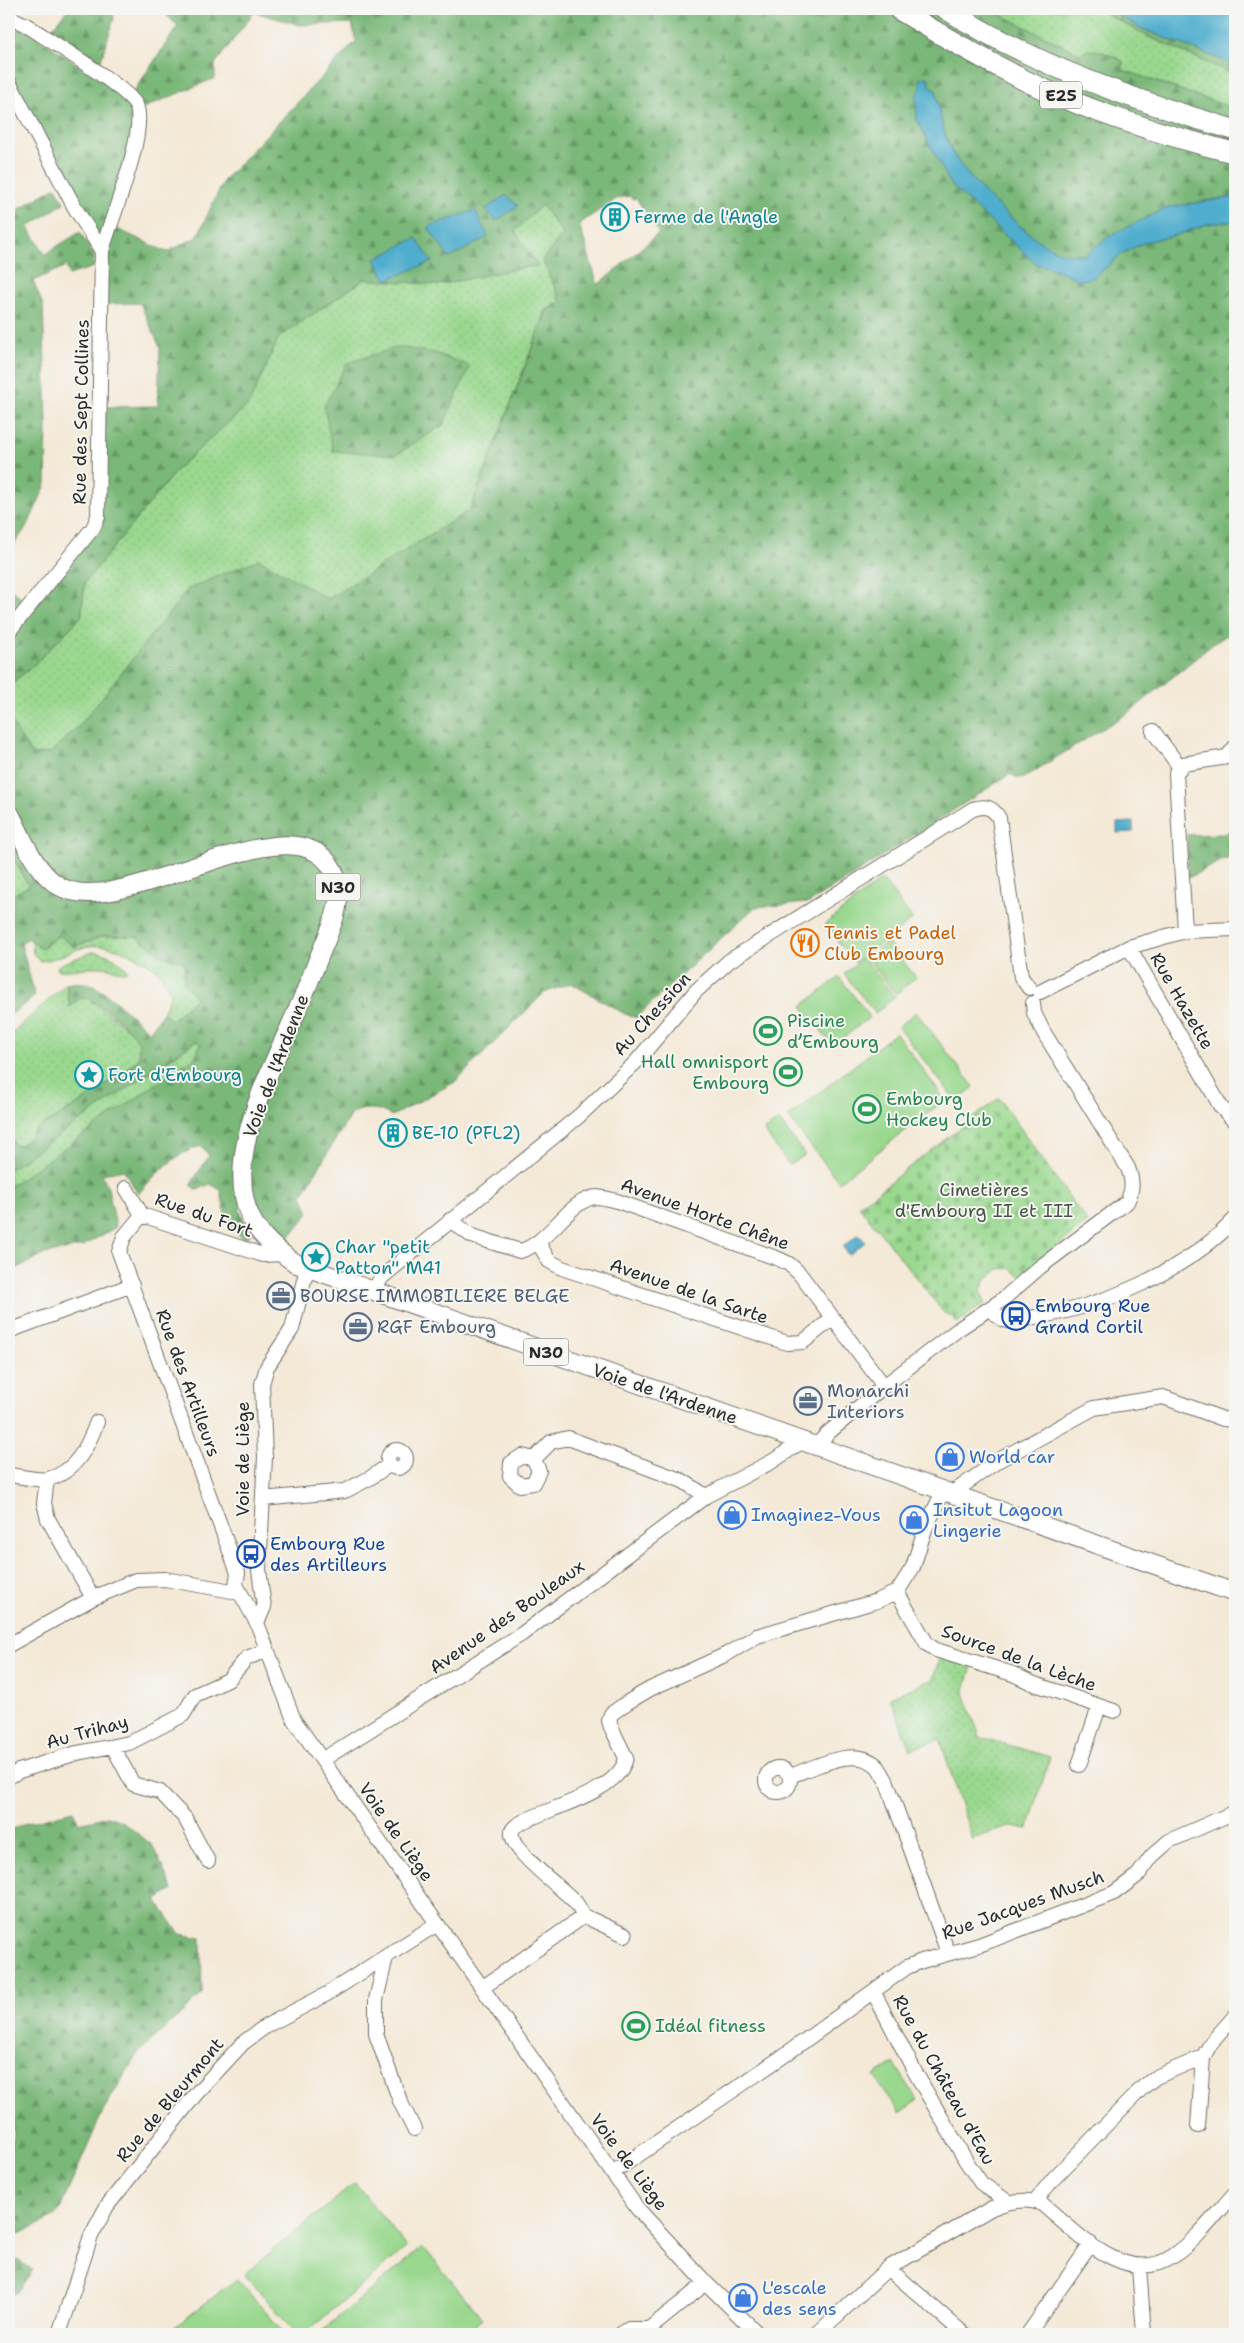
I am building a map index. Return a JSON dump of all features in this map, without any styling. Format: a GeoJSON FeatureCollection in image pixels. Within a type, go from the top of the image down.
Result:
{"type":"FeatureCollection","features":[{"type":"Feature","properties":{"kind":"highway","name":"E25"},"geometry":{"type":"LineString","coordinates":[[898,9],[949,40],[1025,80],[1099,112],[1179,138],[1235,153]]}},
{"type":"Feature","properties":{"kind":"highway","name":"E25"},"geometry":{"type":"LineString","coordinates":[[946,9],[1034,58],[1108,89],[1235,130]]}},
{"type":"Feature","properties":{"kind":"main road","name":"Voie de l'Ardenne"},"geometry":{"type":"LineString","coordinates":[[9,812],[42,870],[59,886],[83,893],[118,889],[242,853],[274,846],[295,845],[312,851],[324,859],[333,870],[338,888],[332,925],[257,1107],[245,1144],[242,1164],[243,1190],[251,1218],[267,1240],[283,1254],[307,1268],[372,1292],[1235,1593]]}},
{"type":"Feature","properties":{"kind":"street","name":"Rue des Sept Collines"},"geometry":{"type":"LineString","coordinates":[[9,17],[26,25],[122,90],[135,104],[138,117],[134,149],[102,251],[98,517],[93,528],[9,631]]}},
{"type":"Feature","properties":{"kind":"street"},"geometry":{"type":"LineString","coordinates":[[9,82],[75,208],[102,251]]}},
{"type":"Feature","properties":{"kind":"street"},"geometry":{"type":"LineString","coordinates":[[1153,731],[1179,766]]}},
{"type":"Feature","properties":{"kind":"street"},"geometry":{"type":"LineString","coordinates":[[1179,766],[1220,760],[1227,757],[1235,747]]}},
{"type":"Feature","properties":{"kind":"street"},"geometry":{"type":"LineString","coordinates":[[1179,766],[1176,773],[1185,931]]}},
{"type":"Feature","properties":{"kind":"street","name":"Au Chession"},"geometry":{"type":"LineString","coordinates":[[372,1292],[382,1277],[579,1116],[636,1062],[696,991],[729,961],[973,809],[983,806],[991,808]]}},
{"type":"Feature","properties":{"kind":"street","name":"Avenue des Bouleaux"},"geometry":{"type":"LineString","coordinates":[[322,1760],[522,1634],[706,1496],[828,1433],[884,1386],[1127,1202],[1132,1191],[1132,1180],[1128,1168],[1044,1033],[1034,1014],[1034,995],[1021,977],[1001,825],[999,818],[991,808]]}},
{"type":"Feature","properties":{"kind":"street"},"geometry":{"type":"LineString","coordinates":[[1034,995],[1129,947],[1185,931],[1235,928]]}},
{"type":"Feature","properties":{"kind":"street","name":"Rue Hazette"},"geometry":{"type":"LineString","coordinates":[[1129,947],[1217,1099],[1235,1122]]}},
{"type":"Feature","properties":{"kind":"street","name":"Rue du Fort"},"geometry":{"type":"LineString","coordinates":[[126,1188],[142,1215],[263,1255],[283,1254]]}},
{"type":"Feature","properties":{"kind":"street","name":"Avenue Horte Chêne"},"geometry":{"type":"LineString","coordinates":[[450,1220],[472,1236],[520,1251],[538,1242],[576,1206],[596,1197],[617,1201],[789,1264],[833,1318],[884,1386]]}},
{"type":"Feature","properties":{"kind":"street","name":"Rue des Artilleurs"},"geometry":{"type":"LineString","coordinates":[[142,1215],[124,1237],[119,1252],[238,1573],[236,1585],[249,1604],[258,1623]]}},
{"type":"Feature","properties":{"kind":"street"},"geometry":{"type":"LineString","coordinates":[[988,1309],[1005,1320],[1021,1320],[1095,1304],[1144,1283],[1193,1254],[1235,1219]]}},
{"type":"Feature","properties":{"kind":"street","name":"Avenue de la Sarte"},"geometry":{"type":"LineString","coordinates":[[538,1242],[549,1261],[562,1268],[786,1343],[803,1342],[833,1318]]}},
{"type":"Feature","properties":{"kind":"street","name":"Voie de Liège"},"geometry":{"type":"LineString","coordinates":[[307,1268],[292,1329],[267,1367],[263,1378],[265,1457],[259,1570],[264,1607],[258,1623],[288,1708],[322,1760],[637,2208],[706,2283],[758,2334]]}},
{"type":"Feature","properties":{"kind":"street"},"geometry":{"type":"LineString","coordinates":[[9,1331],[132,1285]]}},
{"type":"Feature","properties":{"kind":"street"},"geometry":{"type":"LineString","coordinates":[[625,1935],[584,1916],[577,1904],[522,1854],[514,1843],[511,1833],[514,1826],[522,1821],[569,1804],[620,1773],[626,1758],[610,1728],[611,1714],[650,1689],[727,1654],[757,1636],[877,1601],[897,1592],[912,1567],[929,1520],[947,1493],[999,1460],[1094,1408],[1163,1397],[1223,1419],[1235,1420]]}},
{"type":"Feature","properties":{"kind":"street"},"geometry":{"type":"LineString","coordinates":[[9,1475],[47,1479],[71,1467],[86,1450],[97,1422]]}},
{"type":"Feature","properties":{"kind":"street"},"geometry":{"type":"LineString","coordinates":[[534,1459],[551,1442],[568,1438],[683,1481],[706,1496]]}},
{"type":"Feature","properties":{"kind":"street"},"geometry":{"type":"LineString","coordinates":[[263,1499],[345,1491],[370,1478],[389,1465]]}},
{"type":"Feature","properties":{"kind":"street"},"geometry":{"type":"LineString","coordinates":[[47,1479],[44,1503],[48,1518],[92,1598]]}},
{"type":"Feature","properties":{"kind":"street"},"geometry":{"type":"LineString","coordinates":[[9,1644],[92,1598],[136,1580],[165,1579],[241,1594]]}},
{"type":"Feature","properties":{"kind":"street","name":"Source de la Lèche"},"geometry":{"type":"LineString","coordinates":[[897,1592],[927,1644],[932,1647],[1114,1711]]}},
{"type":"Feature","properties":{"kind":"street","name":"Au Trihay"},"geometry":{"type":"LineString","coordinates":[[9,1777],[19,1771],[77,1753],[129,1743],[183,1715],[195,1695],[228,1680],[247,1658],[267,1650]]}},
{"type":"Feature","properties":{"kind":"street","name":"Source de la Lèche"},"geometry":{"type":"LineString","coordinates":[[1078,1765],[1099,1707]]}},
{"type":"Feature","properties":{"kind":"street"},"geometry":{"type":"LineString","coordinates":[[113,1747],[133,1784],[160,1792],[185,1818],[208,1861]]}},
{"type":"Feature","properties":{"kind":"street"},"geometry":{"type":"LineString","coordinates":[[790,1776],[850,1756],[861,1757],[878,1767],[886,1780],[948,1953]]}},
{"type":"Feature","properties":{"kind":"street","name":"Rue Jacques Musch"},"geometry":{"type":"LineString","coordinates":[[612,2173],[774,2062],[838,2010],[874,1993],[907,1968],[948,1953],[979,1945],[1114,1893],[1138,1876],[1152,1856],[1169,1841],[1235,1812]]}},
{"type":"Feature","properties":{"kind":"street"},"geometry":{"type":"LineString","coordinates":[[482,1988],[584,1916]]}},
{"type":"Feature","properties":{"kind":"street","name":"Rue de Bleurmont"},"geometry":{"type":"LineString","coordinates":[[60,2334],[92,2236],[108,2206],[195,2094],[243,2043],[254,2035],[327,1994],[437,1924]]}},
{"type":"Feature","properties":{"kind":"street"},"geometry":{"type":"LineString","coordinates":[[386,1957],[376,2000],[376,2034],[400,2101],[414,2129]]}},
{"type":"Feature","properties":{"kind":"street","name":"Rue du Château d'Eau"},"geometry":{"type":"LineString","coordinates":[[874,1993],[915,2072],[966,2161],[981,2183],[1008,2202]]}},
{"type":"Feature","properties":{"kind":"street"},"geometry":{"type":"LineString","coordinates":[[1198,2126],[1203,2057],[1211,2043],[1235,2016]]}},
{"type":"Feature","properties":{"kind":"street"},"geometry":{"type":"LineString","coordinates":[[1035,2201],[1054,2178],[1142,2088],[1156,2077],[1203,2057]]}},
{"type":"Feature","properties":{"kind":"street"},"geometry":{"type":"LineString","coordinates":[[818,2334],[888,2268],[992,2208],[1008,2202],[1035,2201],[1042,2204],[1110,2258],[1139,2267],[1161,2262],[1184,2248],[1235,2193]]}},
{"type":"Feature","properties":{"kind":"street"},"geometry":{"type":"LineString","coordinates":[[1028,2334],[1091,2244]]}},
{"type":"Feature","properties":{"kind":"street"},"geometry":{"type":"LineString","coordinates":[[1139,2267],[1144,2334]]}},
{"type":"Feature","properties":{"kind":"street"},"geometry":{"type":"LineString","coordinates":[[888,2268],[964,2334]]}},
{"type":"Feature","properties":{"kind":"street"},"geometry":{"type":"LineString","coordinates":[[621,2334],[629,2329],[649,2329],[706,2283]]}},
{"type":"Feature","properties":{"kind":"green space"},"geometry":{"type":"Polygon","coordinates":[[[68,9],[111,9],[114,18],[99,67],[50,31],[68,9]]]}},
{"type":"Feature","properties":{"kind":"green space"},"geometry":{"type":"Polygon","coordinates":[[[160,9],[989,9],[1080,54],[1090,50],[1108,54],[1123,61],[1123,70],[1235,109],[1235,197],[1202,201],[1109,236],[1085,255],[1069,254],[1055,250],[1030,234],[986,194],[962,167],[951,149],[942,125],[936,91],[930,86],[951,185],[1035,263],[1079,280],[1093,278],[1123,253],[1145,242],[1177,235],[1207,224],[1235,221],[1235,630],[1213,644],[1131,711],[1025,777],[1018,778],[1010,774],[809,903],[755,907],[637,1018],[625,1014],[571,983],[544,993],[455,1082],[392,1116],[372,1109],[351,1114],[302,1195],[309,1213],[284,1243],[265,1223],[255,1201],[239,1209],[251,1234],[244,1240],[226,1221],[221,1190],[210,1184],[197,1190],[190,1185],[209,1156],[202,1146],[184,1153],[175,1159],[159,1172],[138,1194],[124,1170],[102,1174],[108,1188],[116,1227],[83,1246],[45,1254],[9,1272],[9,1187],[195,1057],[201,1044],[195,1041],[9,1170],[9,1133],[14,1145],[21,1145],[28,1140],[35,1130],[85,1100],[139,1059],[139,1044],[136,1039],[123,1024],[105,1009],[88,999],[82,998],[74,1002],[70,1007],[66,984],[81,983],[95,986],[120,1005],[149,1032],[163,1013],[172,1020],[196,998],[184,982],[185,962],[163,956],[136,936],[103,936],[74,947],[59,935],[41,949],[28,938],[21,944],[35,996],[9,1016],[9,897],[29,886],[9,851],[9,719],[32,755],[50,753],[80,725],[188,589],[259,559],[328,599],[470,510],[547,310],[561,301],[542,260],[563,234],[542,205],[515,231],[538,266],[514,269],[438,285],[365,279],[279,337],[249,404],[178,468],[85,582],[81,617],[31,668],[9,685],[9,589],[35,606],[99,527],[106,407],[158,406],[160,347],[140,303],[105,304],[107,251],[9,77],[9,19],[118,91],[134,109],[131,148],[106,224],[167,252],[197,237],[224,180],[356,41],[352,23],[300,25],[254,12],[215,64],[215,78],[143,108],[132,94],[178,26],[160,9]],[[629,196],[616,199],[579,224],[598,285],[659,233],[636,198],[633,199],[629,196]]]}},
{"type":"Feature","properties":{"kind":"green space"},"geometry":{"type":"Polygon","coordinates":[[[989,9],[1098,9],[1147,36],[1235,75],[1235,109],[1122,70],[1123,61],[1107,54],[1092,52],[1080,54],[989,9]]]}},
{"type":"Feature","properties":{"kind":"green space"},"geometry":{"type":"Polygon","coordinates":[[[1098,9],[1109,9],[1140,28],[1235,65],[1235,75],[1147,36],[1098,9]]]}},
{"type":"Feature","properties":{"kind":"green space"},"geometry":{"type":"Polygon","coordinates":[[[56,187],[64,203],[28,227],[45,254],[80,232],[94,255],[94,267],[69,275],[66,266],[33,281],[43,305],[47,422],[46,484],[28,525],[9,551],[9,208],[12,213],[56,187]]]}},
{"type":"Feature","properties":{"kind":"green space"},"geometry":{"type":"Polygon","coordinates":[[[542,205],[563,234],[542,260],[561,301],[546,310],[470,510],[328,600],[259,559],[50,753],[32,755],[9,719],[9,685],[31,668],[81,617],[85,582],[178,468],[249,404],[279,337],[365,279],[438,285],[514,269],[538,266],[514,231],[542,205]]]}},
{"type":"Feature","properties":{"kind":"green space"},"geometry":{"type":"Polygon","coordinates":[[[398,347],[435,353],[470,366],[443,425],[396,455],[333,451],[324,407],[347,363],[398,347]]]}},
{"type":"Feature","properties":{"kind":"green space"},"geometry":{"type":"Polygon","coordinates":[[[1235,804],[1235,858],[1225,859],[1188,878],[1187,835],[1225,834],[1233,827],[1232,805],[1235,804]]]}},
{"type":"Feature","properties":{"kind":"green space"},"geometry":{"type":"Polygon","coordinates":[[[9,851],[29,886],[9,897],[9,851]]]}},
{"type":"Feature","properties":{"kind":"green space"},"geometry":{"type":"Polygon","coordinates":[[[882,879],[913,919],[855,963],[824,925],[882,879]]]}},
{"type":"Feature","properties":{"kind":"green space"},"geometry":{"type":"Polygon","coordinates":[[[59,935],[74,947],[103,936],[136,936],[163,956],[185,962],[184,982],[197,998],[172,1020],[163,1013],[171,993],[161,975],[150,965],[132,955],[103,946],[85,947],[41,961],[33,954],[32,941],[41,949],[59,935]]]}},
{"type":"Feature","properties":{"kind":"green space"},"geometry":{"type":"Polygon","coordinates":[[[887,942],[916,977],[896,994],[867,958],[887,942]]]}},
{"type":"Feature","properties":{"kind":"green space"},"geometry":{"type":"Polygon","coordinates":[[[92,952],[103,953],[112,957],[128,971],[123,972],[103,967],[58,970],[57,967],[61,964],[92,952]]]}},
{"type":"Feature","properties":{"kind":"green space"},"geometry":{"type":"Polygon","coordinates":[[[864,958],[895,997],[875,1013],[844,974],[864,958]]]}},
{"type":"Feature","properties":{"kind":"green space"},"geometry":{"type":"Polygon","coordinates":[[[839,977],[870,1017],[833,1046],[802,1006],[839,977]]]}},
{"type":"Feature","properties":{"kind":"green space"},"geometry":{"type":"Polygon","coordinates":[[[66,984],[70,1006],[81,999],[89,999],[132,1032],[139,1043],[139,1059],[85,1100],[35,1130],[28,1140],[21,1145],[14,1145],[9,1133],[9,1036],[66,984]]]}},
{"type":"Feature","properties":{"kind":"green space"},"geometry":{"type":"Polygon","coordinates":[[[916,1012],[974,1087],[956,1101],[898,1027],[916,1012]]]}},
{"type":"Feature","properties":{"kind":"green space","name":"Embourg Hockey Club"},"geometry":{"type":"Polygon","coordinates":[[[896,1033],[945,1100],[839,1182],[788,1117],[896,1033]]]}},
{"type":"Feature","properties":{"kind":"green space"},"geometry":{"type":"Polygon","coordinates":[[[197,1040],[201,1043],[196,1057],[9,1187],[9,1170],[197,1040]]]}},
{"type":"Feature","properties":{"kind":"green space","name":"Cimetières d'Embourg II et III"},"geometry":{"type":"Polygon","coordinates":[[[999,1098],[1087,1222],[1021,1276],[1009,1268],[999,1269],[985,1280],[981,1291],[985,1303],[957,1323],[952,1316],[944,1313],[859,1206],[999,1098]]]}},
{"type":"Feature","properties":{"kind":"green space"},"geometry":{"type":"Polygon","coordinates":[[[779,1120],[805,1155],[789,1165],[764,1131],[779,1120]]]}},
{"type":"Feature","properties":{"kind":"green space"},"geometry":{"type":"Polygon","coordinates":[[[940,1656],[972,1666],[964,1693],[980,1737],[1050,1757],[1028,1829],[1012,1826],[972,1839],[940,1739],[910,1750],[890,1697],[933,1679],[940,1656]]]}},
{"type":"Feature","properties":{"kind":"green space"},"geometry":{"type":"Polygon","coordinates":[[[73,1811],[79,1823],[108,1816],[123,1822],[152,1845],[173,1890],[156,1900],[180,1934],[201,1938],[202,1994],[138,2053],[104,2109],[60,2209],[54,2217],[9,2239],[9,2148],[12,2144],[14,2129],[9,2109],[9,1831],[23,1824],[73,1811]]]}},
{"type":"Feature","properties":{"kind":"green space"},"geometry":{"type":"Polygon","coordinates":[[[894,2063],[918,2100],[899,2113],[874,2076],[894,2063]]]}},
{"type":"Feature","properties":{"kind":"green space"},"geometry":{"type":"Polygon","coordinates":[[[355,2183],[407,2247],[304,2334],[297,2334],[244,2274],[355,2183]]]}},
{"type":"Feature","properties":{"kind":"green space"},"geometry":{"type":"Polygon","coordinates":[[[423,2247],[483,2319],[465,2334],[318,2334],[423,2247]]]}},
{"type":"Feature","properties":{"kind":"green space"},"geometry":{"type":"Polygon","coordinates":[[[9,2255],[33,2270],[17,2292],[9,2296],[9,2255]]]}},
{"type":"Feature","properties":{"kind":"green space"},"geometry":{"type":"Polygon","coordinates":[[[237,2279],[285,2334],[177,2334],[172,2329],[237,2279]]]}},
{"type":"Feature","properties":{"kind":"water"},"geometry":{"type":"Polygon","coordinates":[[[1109,9],[1235,9],[1235,65],[1140,28],[1109,9]]]}},
{"type":"Feature","properties":{"kind":"water"},"geometry":{"type":"Polygon","coordinates":[[[928,77],[930,86],[936,91],[942,125],[951,149],[962,167],[986,194],[1016,222],[1030,234],[1055,250],[1085,255],[1109,236],[1169,207],[1235,197],[1235,221],[1207,224],[1177,235],[1145,242],[1123,253],[1093,278],[1079,280],[1035,263],[951,185],[917,120],[916,95],[921,89],[920,78],[928,77]]]}},
{"type":"Feature","properties":{"kind":"water"},"geometry":{"type":"Polygon","coordinates":[[[506,195],[518,206],[496,221],[486,209],[506,195]]]}},
{"type":"Feature","properties":{"kind":"water"},"geometry":{"type":"Polygon","coordinates":[[[475,210],[488,237],[449,258],[428,227],[475,210]]]}},
{"type":"Feature","properties":{"kind":"water"},"geometry":{"type":"Polygon","coordinates":[[[416,238],[432,262],[386,280],[375,259],[416,238]]]}},
{"type":"Feature","properties":{"kind":"water"},"geometry":{"type":"Polygon","coordinates":[[[1133,822],[1133,832],[1117,833],[1117,823],[1133,822]]]}},
{"type":"Feature","properties":{"kind":"water"},"geometry":{"type":"Polygon","coordinates":[[[859,1234],[865,1242],[849,1255],[843,1247],[859,1234]]]}},
{"type":"Feature","properties":{"kind":"place","name":"Ferme de l'Angle"},"geometry":{"type":"Point","coordinates":[615,217]}},
{"type":"Feature","properties":{"kind":"place","name":"Tennis et Padel Club Embourg"},"geometry":{"type":"Point","coordinates":[805,943]}},
{"type":"Feature","properties":{"kind":"place","name":"Piscine d’Embourg"},"geometry":{"type":"Point","coordinates":[768,1031]}},
{"type":"Feature","properties":{"kind":"place","name":"Hall omnisport Embourg"},"geometry":{"type":"Point","coordinates":[788,1072]}},
{"type":"Feature","properties":{"kind":"place","name":"Fort d'Embourg"},"geometry":{"type":"Point","coordinates":[89,1075]}},
{"type":"Feature","properties":{"kind":"place","name":"Embourg Hockey Club"},"geometry":{"type":"Point","coordinates":[867,1109]}},
{"type":"Feature","properties":{"kind":"place","name":"BE-10 (PFL2)"},"geometry":{"type":"Point","coordinates":[393,1133]}},
{"type":"Feature","properties":{"kind":"place","name":"Char \"petit Patton\" M41"},"geometry":{"type":"Point","coordinates":[316,1257]}},
{"type":"Feature","properties":{"kind":"place","name":"BOURSE IMMOBILIERE BELGE"},"geometry":{"type":"Point","coordinates":[281,1296]}},
{"type":"Feature","properties":{"kind":"place","name":"Embourg Rue Grand Cortil"},"geometry":{"type":"Point","coordinates":[1016,1316]}},
{"type":"Feature","properties":{"kind":"place","name":"RGF Embourg"},"geometry":{"type":"Point","coordinates":[358,1327]}},
{"type":"Feature","properties":{"kind":"place","name":"Monarchi Interiors"},"geometry":{"type":"Point","coordinates":[808,1401]}},
{"type":"Feature","properties":{"kind":"place","name":"World car"},"geometry":{"type":"Point","coordinates":[950,1457]}},
{"type":"Feature","properties":{"kind":"place","name":"Imaginez-Vous"},"geometry":{"type":"Point","coordinates":[732,1515]}},
{"type":"Feature","properties":{"kind":"place","name":"Insitut Lagoon Lingerie"},"geometry":{"type":"Point","coordinates":[914,1520]}},
{"type":"Feature","properties":{"kind":"place","name":"Embourg Rue des Artilleurs"},"geometry":{"type":"Point","coordinates":[251,1554]}},
{"type":"Feature","properties":{"kind":"place","name":"Idéal fitness"},"geometry":{"type":"Point","coordinates":[636,2026]}},
{"type":"Feature","properties":{"kind":"place","name":"L'escale des sens"},"geometry":{"type":"Point","coordinates":[743,2298]}}]}
